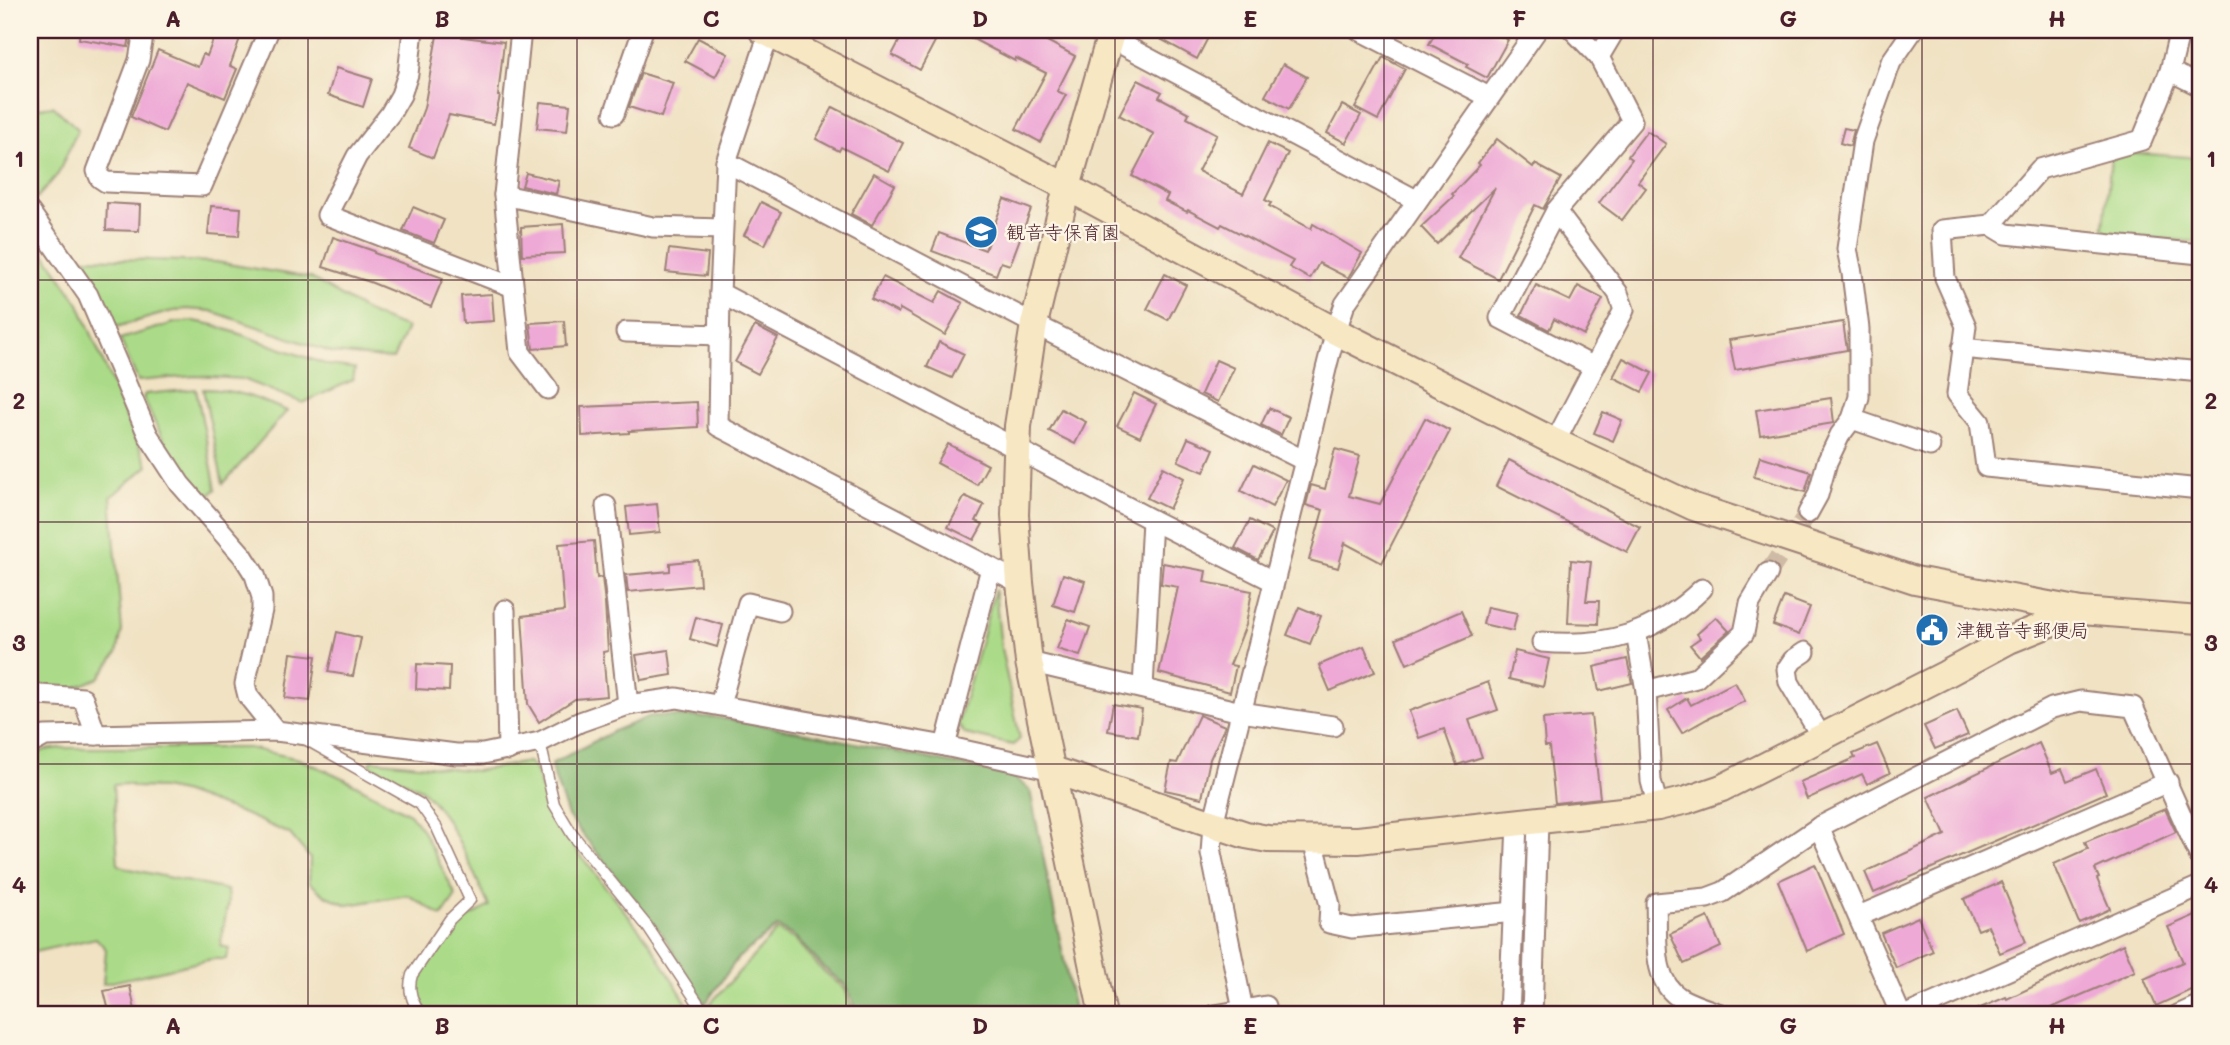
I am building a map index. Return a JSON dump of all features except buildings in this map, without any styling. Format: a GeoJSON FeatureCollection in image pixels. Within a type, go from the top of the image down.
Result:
{"type":"FeatureCollection","features":[{"type":"Feature","properties":{"kind":"street"},"geometry":{"type":"LineString","coordinates":[[144,30],[138,60],[97,171],[100,178],[106,182],[202,187],[269,30]]}},
{"type":"Feature","properties":{"kind":"street"},"geometry":{"type":"LineString","coordinates":[[412,30],[408,74],[401,95],[390,114],[357,156],[327,215],[513,287]]}},
{"type":"Feature","properties":{"kind":"street"},"geometry":{"type":"LineString","coordinates":[[521,30],[504,195],[520,352],[548,389]]}},
{"type":"Feature","properties":{"kind":"street"},"geometry":{"type":"LineString","coordinates":[[614,114],[643,30]]}},
{"type":"Feature","properties":{"kind":"street"},"geometry":{"type":"LineString","coordinates":[[1359,30],[1489,97]]}},
{"type":"Feature","properties":{"kind":"street"},"geometry":{"type":"LineString","coordinates":[[1243,1010],[1211,853],[1213,824],[1305,461],[1335,331],[1345,304],[1537,30]]}},
{"type":"Feature","properties":{"kind":"street"},"geometry":{"type":"LineString","coordinates":[[1573,30],[1599,57],[1632,121],[1556,211],[1500,318],[1594,367]]}},
{"type":"Feature","properties":{"kind":"street"},"geometry":{"type":"LineString","coordinates":[[1599,57],[1615,30]]}},
{"type":"Feature","properties":{"kind":"street"},"geometry":{"type":"LineString","coordinates":[[1808,513],[1818,495],[1827,462],[1840,435],[1852,419],[1859,397],[1860,363],[1854,285],[1847,249],[1863,141],[1891,62],[1913,30]]}},
{"type":"Feature","properties":{"kind":"street"},"geometry":{"type":"LineString","coordinates":[[1991,225],[2040,169],[2142,140],[2169,71],[2180,30]]}},
{"type":"Feature","properties":{"kind":"street"},"geometry":{"type":"LineString","coordinates":[[1020,583],[718,426],[726,162],[767,31],[1067,187],[1335,331],[1555,442],[1694,507],[1916,580],[2081,611],[2200,620]]}},
{"type":"Feature","properties":{"kind":"street"},"geometry":{"type":"LineString","coordinates":[[1103,1015],[1029,662],[1015,515],[1018,426],[1034,324],[1106,32],[1416,200]]}},
{"type":"Feature","properties":{"kind":"street"},"geometry":{"type":"LineString","coordinates":[[2169,71],[2200,86]]}},
{"type":"Feature","properties":{"kind":"street"},"geometry":{"type":"LineString","coordinates":[[726,162],[1034,324],[1305,461]]}},
{"type":"Feature","properties":{"kind":"street"},"geometry":{"type":"LineString","coordinates":[[504,195],[653,227],[722,229]]}},
{"type":"Feature","properties":{"kind":"street"},"geometry":{"type":"LineString","coordinates":[[1555,442],[1624,310],[1618,293],[1556,211]]}},
{"type":"Feature","properties":{"kind":"street"},"geometry":{"type":"LineString","coordinates":[[30,212],[88,295],[148,435],[180,484],[243,556],[255,575],[262,597],[262,610],[245,684],[248,696],[286,732]]}},
{"type":"Feature","properties":{"kind":"street"},"geometry":{"type":"LineString","coordinates":[[2200,254],[2006,234],[1991,225],[1942,230],[1945,278],[1966,326],[1957,394],[1980,422],[1986,467],[2200,489]]}},
{"type":"Feature","properties":{"kind":"street"},"geometry":{"type":"LineString","coordinates":[[720,293],[1273,581]]}},
{"type":"Feature","properties":{"kind":"street"},"geometry":{"type":"LineString","coordinates":[[626,332],[720,335]]}},
{"type":"Feature","properties":{"kind":"street"},"geometry":{"type":"LineString","coordinates":[[1962,348],[2200,372]]}},
{"type":"Feature","properties":{"kind":"street"},"geometry":{"type":"LineString","coordinates":[[1852,419],[1930,446]]}},
{"type":"Feature","properties":{"kind":"street"},"geometry":{"type":"LineString","coordinates":[[606,506],[628,705]]}},
{"type":"Feature","properties":{"kind":"street"},"geometry":{"type":"LineString","coordinates":[[1143,688],[1152,520]]}},
{"type":"Feature","properties":{"kind":"street"},"geometry":{"type":"LineString","coordinates":[[945,746],[991,568]]}},
{"type":"Feature","properties":{"kind":"street"},"geometry":{"type":"LineString","coordinates":[[1646,691],[1696,678],[1744,633],[1750,603],[1768,573]]}},
{"type":"Feature","properties":{"kind":"street"},"geometry":{"type":"LineString","coordinates":[[1542,642],[1602,642],[1636,633],[1674,614],[1702,589]]}},
{"type":"Feature","properties":{"kind":"street"},"geometry":{"type":"LineString","coordinates":[[720,705],[748,603],[780,611]]}},
{"type":"Feature","properties":{"kind":"street"},"geometry":{"type":"LineString","coordinates":[[505,610],[508,750]]}},
{"type":"Feature","properties":{"kind":"street"},"geometry":{"type":"LineString","coordinates":[[30,744],[45,736],[286,732],[456,754],[483,754],[540,742],[580,722],[628,705],[677,698],[945,746],[1053,770],[1246,835],[1268,839],[1358,840],[1658,807],[1687,800],[1722,788],[2009,640],[2081,611]]}},
{"type":"Feature","properties":{"kind":"street"},"geometry":{"type":"LineString","coordinates":[[1636,633],[1646,691],[1651,781],[1658,807]]}},
{"type":"Feature","properties":{"kind":"street"},"geometry":{"type":"LineString","coordinates":[[1805,652],[1793,660],[1787,669],[1789,682],[1822,738]]}},
{"type":"Feature","properties":{"kind":"street"},"geometry":{"type":"LineString","coordinates":[[1029,662],[1241,712],[1333,726]]}},
{"type":"Feature","properties":{"kind":"street"},"geometry":{"type":"LineString","coordinates":[[30,692],[83,698],[96,735]]}},
{"type":"Feature","properties":{"kind":"street"},"geometry":{"type":"LineString","coordinates":[[1723,1015],[1681,999],[1668,988],[1660,971],[1656,903],[1707,898],[1723,892],[1819,827],[2052,708],[2071,702],[2133,707],[2200,857]]}},
{"type":"Feature","properties":{"kind":"street"},"geometry":{"type":"LineString","coordinates":[[1859,916],[2168,782]]}},
{"type":"Feature","properties":{"kind":"street"},"geometry":{"type":"LineString","coordinates":[[1509,1015],[1514,912],[1527,822]]}},
{"type":"Feature","properties":{"kind":"street"},"geometry":{"type":"LineString","coordinates":[[1527,822],[1532,1015]]}},
{"type":"Feature","properties":{"kind":"street"},"geometry":{"type":"LineString","coordinates":[[1819,827],[1903,1015],[2200,886]]}},
{"type":"Feature","properties":{"kind":"street"},"geometry":{"type":"LineString","coordinates":[[1313,841],[1330,905],[1329,923],[1352,929],[1514,912]]}},
{"type":"Feature","properties":{"kind":"street"},"geometry":{"type":"LineString","coordinates":[[2178,1015],[2200,1005]]}},
{"type":"Feature","properties":{"kind":"street"},"geometry":{"type":"LineString","coordinates":[[1214,1015],[1266,1006]]}},
{"type":"Feature","properties":{"kind":"lane"},"geometry":{"type":"LineString","coordinates":[[286,732],[420,804],[437,828],[470,900],[450,919],[412,975],[411,994],[419,1015]]}},
{"type":"Feature","properties":{"kind":"lane"},"geometry":{"type":"LineString","coordinates":[[540,742],[554,804],[572,834],[647,926],[706,1015]]}},
{"type":"Feature","properties":{"kind":"green space"},"geometry":{"type":"Polygon","coordinates":[[[30,62],[38,108],[53,106],[78,129],[58,174],[37,198],[30,189],[30,62]]]}},
{"type":"Feature","properties":{"kind":"green space"},"geometry":{"type":"Polygon","coordinates":[[[2134,153],[2200,158],[2200,242],[2103,235],[2111,159],[2134,153]]]}},
{"type":"Feature","properties":{"kind":"green space"},"geometry":{"type":"Polygon","coordinates":[[[30,232],[79,304],[148,466],[111,497],[122,631],[117,653],[99,678],[67,691],[30,683],[30,232]]]}},
{"type":"Feature","properties":{"kind":"green space"},"geometry":{"type":"Polygon","coordinates":[[[86,258],[216,262],[311,278],[373,315],[407,328],[393,359],[333,353],[211,311],[186,309],[116,327],[83,265],[86,258]]]}},
{"type":"Feature","properties":{"kind":"green space"},"geometry":{"type":"Polygon","coordinates":[[[194,321],[214,325],[328,365],[355,369],[353,380],[303,403],[243,379],[195,376],[138,381],[120,339],[174,323],[194,321]]]}},
{"type":"Feature","properties":{"kind":"green space"},"geometry":{"type":"Polygon","coordinates":[[[196,389],[216,489],[206,498],[173,460],[143,398],[145,394],[196,389]]]}},
{"type":"Feature","properties":{"kind":"green space"},"geometry":{"type":"Polygon","coordinates":[[[203,389],[246,395],[287,411],[223,484],[203,389]]]}},
{"type":"Feature","properties":{"kind":"green space"},"geometry":{"type":"Polygon","coordinates":[[[995,589],[1001,648],[1020,739],[1013,745],[965,734],[958,724],[995,589]]]}},
{"type":"Feature","properties":{"kind":"green space"},"geometry":{"type":"Polygon","coordinates":[[[651,716],[714,717],[807,733],[1012,776],[1030,790],[1075,1015],[855,1015],[853,1001],[846,986],[823,967],[795,937],[777,927],[738,958],[705,1004],[663,935],[568,816],[551,767],[553,763],[616,730],[651,716]]]}},
{"type":"Feature","properties":{"kind":"green space"},"geometry":{"type":"Polygon","coordinates":[[[249,748],[299,759],[341,777],[410,814],[422,829],[456,896],[442,916],[408,895],[348,905],[324,895],[309,882],[310,858],[290,834],[182,792],[128,784],[113,785],[118,864],[125,868],[227,890],[228,902],[220,946],[229,948],[226,959],[212,959],[103,984],[106,949],[96,938],[30,953],[30,757],[45,750],[249,748]]]}},
{"type":"Feature","properties":{"kind":"green space"},"geometry":{"type":"Polygon","coordinates":[[[372,760],[476,771],[528,762],[535,769],[551,818],[650,943],[694,1015],[429,1015],[418,997],[417,983],[421,973],[455,925],[489,906],[452,829],[433,801],[421,789],[370,765],[372,760]]]}},
{"type":"Feature","properties":{"kind":"green space"},"geometry":{"type":"Polygon","coordinates":[[[777,930],[795,940],[820,968],[845,989],[852,1015],[700,1015],[777,930]]]}},
{"type":"Feature","properties":{"kind":"tunnel"},"geometry":{"type":"LineString","coordinates":[[1768,573],[1808,513]]}},
{"type":"Feature","properties":{"kind":"place","name":"観音寺保育園"},"geometry":{"type":"Point","coordinates":[981,232]}},
{"type":"Feature","properties":{"kind":"place","name":"津観音寺郵便局"},"geometry":{"type":"Point","coordinates":[1932,630]}}]}
